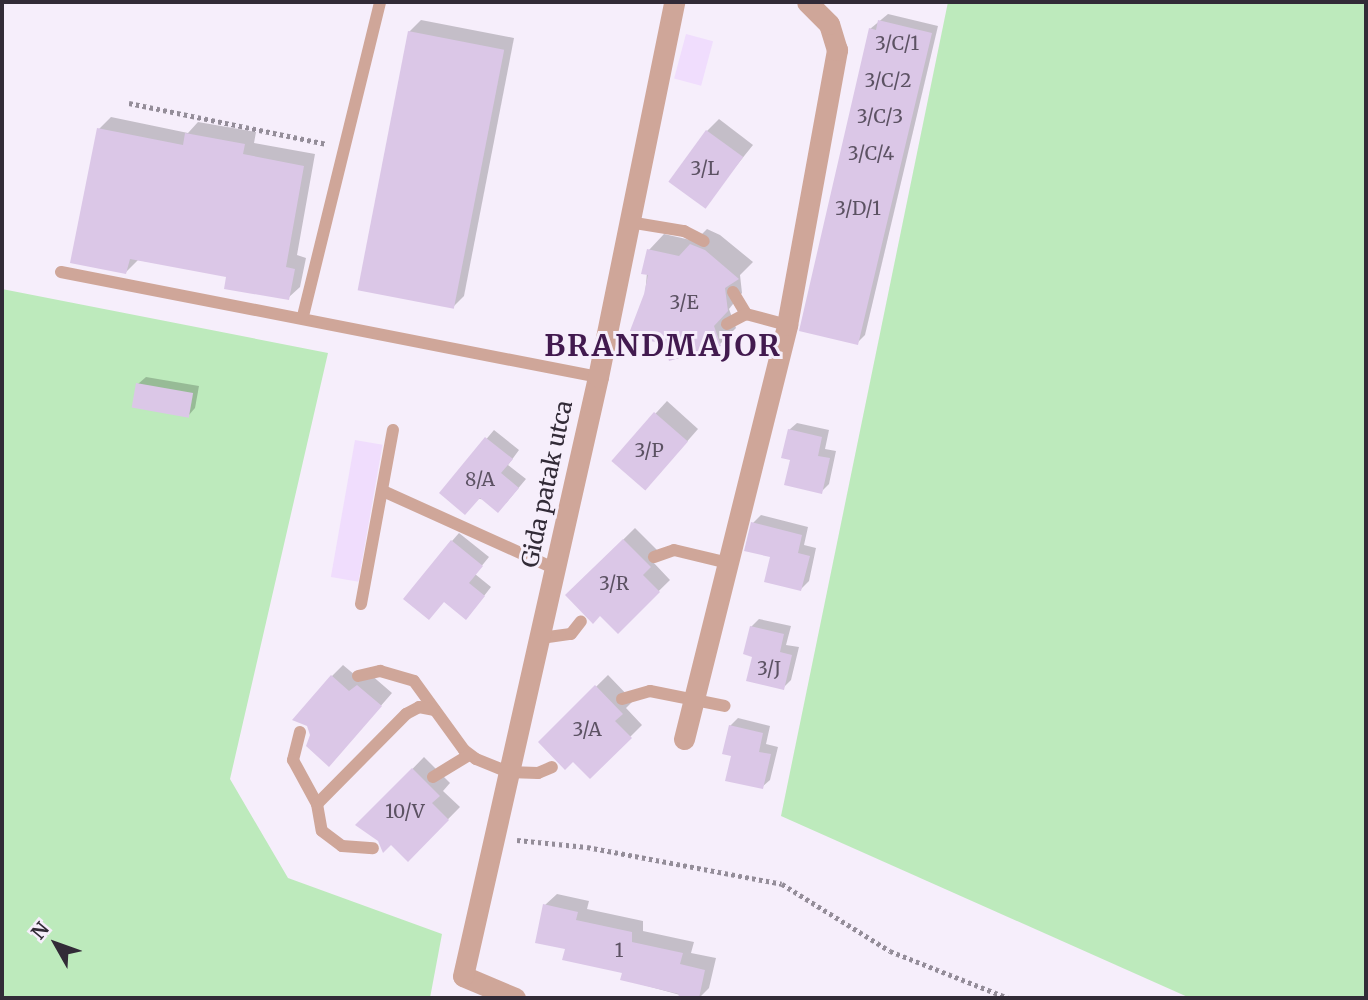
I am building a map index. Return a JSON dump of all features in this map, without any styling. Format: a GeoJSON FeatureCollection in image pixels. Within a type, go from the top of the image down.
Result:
{"type":"FeatureCollection","features":[{"type":"Feature","properties":{"kind":"street","name":"Gida patak utca"},"geometry":{"type":"LineString","coordinates":[[515,998],[463,976],[598,377],[674,2]]}},
{"type":"Feature","properties":{"kind":"street"},"geometry":{"type":"LineString","coordinates":[[684,739],[724,562],[787,325],[837,50],[829,24],[807,2]]}},
{"type":"Feature","properties":{"kind":"lane"},"geometry":{"type":"LineString","coordinates":[[303,316],[347,148],[380,2]]}},
{"type":"Feature","properties":{"kind":"lane"},"geometry":{"type":"LineString","coordinates":[[629,222],[684,231],[704,240]]}},
{"type":"Feature","properties":{"kind":"lane"},"geometry":{"type":"LineString","coordinates":[[61,272],[303,316],[598,377]]}},
{"type":"Feature","properties":{"kind":"lane"},"geometry":{"type":"LineString","coordinates":[[733,292],[746,314]]}},
{"type":"Feature","properties":{"kind":"lane"},"geometry":{"type":"LineString","coordinates":[[727,324],[746,314],[787,325]]}},
{"type":"Feature","properties":{"kind":"lane"},"geometry":{"type":"LineString","coordinates":[[361,604],[393,430]]}},
{"type":"Feature","properties":{"kind":"lane"},"geometry":{"type":"LineString","coordinates":[[383,491],[556,569]]}},
{"type":"Feature","properties":{"kind":"lane"},"geometry":{"type":"LineString","coordinates":[[654,557],[674,550],[724,562]]}},
{"type":"Feature","properties":{"kind":"lane"},"geometry":{"type":"LineString","coordinates":[[541,638],[571,634],[581,621]]}},
{"type":"Feature","properties":{"kind":"lane"},"geometry":{"type":"LineString","coordinates":[[358,676],[374,671],[407,677],[420,686],[469,755],[508,772],[538,773],[552,767]]}},
{"type":"Feature","properties":{"kind":"lane"},"geometry":{"type":"LineString","coordinates":[[622,699],[650,691],[694,703],[725,706]]}},
{"type":"Feature","properties":{"kind":"lane"},"geometry":{"type":"LineString","coordinates":[[317,804],[406,714],[419,707],[435,710]]}},
{"type":"Feature","properties":{"kind":"lane"},"geometry":{"type":"LineString","coordinates":[[300,732],[293,760],[317,804],[318,824],[327,837],[356,850],[373,848]]}},
{"type":"Feature","properties":{"kind":"lane"},"geometry":{"type":"LineString","coordinates":[[433,776],[469,755]]}},
{"type":"Feature","properties":{"kind":"path"},"geometry":{"type":"LineString","coordinates":[[129,103],[347,148]]}},
{"type":"Feature","properties":{"kind":"path"},"geometry":{"type":"LineString","coordinates":[[495,838],[587,847],[782,884],[890,951],[1008,998]]}},
{"type":"Feature","properties":{"kind":"shaded area"},"geometry":{"type":"Polygon","coordinates":[[[686,34],[713,41],[701,86],[674,78],[686,34]]]}},
{"type":"Feature","properties":{"kind":"shaded area"},"geometry":{"type":"Polygon","coordinates":[[[355,440],[383,445],[358,582],[331,577],[355,440]]]}},
{"type":"Feature","properties":{"kind":"green space"},"geometry":{"type":"Polygon","coordinates":[[[948,2],[1366,2],[1366,998],[1190,998],[781,816],[948,2]]]}},
{"type":"Feature","properties":{"kind":"green space"},"geometry":{"type":"Polygon","coordinates":[[[2,289],[328,353],[230,779],[288,878],[442,934],[430,998],[2,998],[2,289]]]}},
{"type":"Feature","properties":{"kind":"building"},"geometry":{"type":"Polygon","coordinates":[[[878,20],[932,33],[858,345],[799,331],[869,28],[876,30],[878,20]]]}},
{"type":"Feature","properties":{"kind":"building"},"geometry":{"type":"Polygon","coordinates":[[[408,31],[504,50],[454,309],[358,290],[408,31]]]}},
{"type":"Feature","properties":{"kind":"building"},"geometry":{"type":"Polygon","coordinates":[[[97,128],[183,145],[185,133],[245,144],[243,154],[304,166],[286,267],[295,269],[289,300],[224,289],[226,277],[130,259],[126,274],[70,263],[97,128]]]}},
{"type":"Feature","properties":{"kind":"building"},"geometry":{"type":"Polygon","coordinates":[[[706,130],[743,157],[706,209],[668,182],[706,130]]]}},
{"type":"Feature","properties":{"kind":"building"},"geometry":{"type":"Polygon","coordinates":[[[690,244],[705,250],[739,279],[725,288],[728,311],[714,326],[721,346],[669,361],[664,344],[628,336],[644,294],[648,275],[641,274],[647,249],[679,256],[690,244]]]}},
{"type":"Feature","properties":{"kind":"building"},"geometry":{"type":"Polygon","coordinates":[[[136,383],[193,393],[189,418],[132,408],[136,383]]]}},
{"type":"Feature","properties":{"kind":"building"},"geometry":{"type":"Polygon","coordinates":[[[654,412],[688,442],[645,491],[611,461],[654,412]]]}},
{"type":"Feature","properties":{"kind":"building"},"geometry":{"type":"Polygon","coordinates":[[[788,429],[822,437],[818,456],[830,458],[822,494],[784,485],[790,460],[781,458],[788,429]]]}},
{"type":"Feature","properties":{"kind":"building"},"geometry":{"type":"Polygon","coordinates":[[[485,437],[513,459],[501,473],[519,488],[498,513],[480,498],[465,515],[439,493],[485,437]]]}},
{"type":"Feature","properties":{"kind":"building"},"geometry":{"type":"Polygon","coordinates":[[[751,522],[802,535],[798,553],[810,556],[801,591],[764,582],[770,557],[744,551],[751,522]]]}},
{"type":"Feature","properties":{"kind":"building"},"geometry":{"type":"Polygon","coordinates":[[[623,539],[651,567],[643,575],[660,592],[618,634],[600,616],[593,624],[565,595],[623,539]]]}},
{"type":"Feature","properties":{"kind":"building"},"geometry":{"type":"Polygon","coordinates":[[[451,540],[483,566],[469,583],[485,596],[466,620],[444,602],[429,620],[403,599],[451,540]]]}},
{"type":"Feature","properties":{"kind":"building"},"geometry":{"type":"Polygon","coordinates":[[[750,626],[784,634],[780,652],[792,655],[784,690],[746,681],[752,657],[743,654],[750,626]]]}},
{"type":"Feature","properties":{"kind":"building"},"geometry":{"type":"Polygon","coordinates":[[[331,675],[349,691],[357,685],[382,706],[329,767],[306,746],[310,735],[307,726],[292,720],[331,675]]]}},
{"type":"Feature","properties":{"kind":"building"},"geometry":{"type":"Polygon","coordinates":[[[595,685],[623,714],[615,721],[632,738],[590,779],[573,762],[565,770],[538,742],[595,685]]]}},
{"type":"Feature","properties":{"kind":"building"},"geometry":{"type":"Polygon","coordinates":[[[729,725],[763,733],[759,752],[771,754],[763,789],[725,781],[731,756],[722,754],[729,725]]]}},
{"type":"Feature","properties":{"kind":"building"},"geometry":{"type":"Polygon","coordinates":[[[412,768],[440,796],[432,803],[449,820],[408,862],[391,845],[383,853],[378,841],[355,825],[412,768]]]}},
{"type":"Feature","properties":{"kind":"building"},"geometry":{"type":"Polygon","coordinates":[[[543,904],[578,912],[576,920],[632,932],[632,942],[683,953],[680,964],[705,970],[699,998],[678,998],[679,994],[620,980],[622,973],[562,960],[565,949],[535,943],[543,904]]]}},
{"type":"Feature","properties":{"kind":"district","name":"BRANDMAJOR"},"geometry":{"type":"Point","coordinates":[663,345]}}]}
